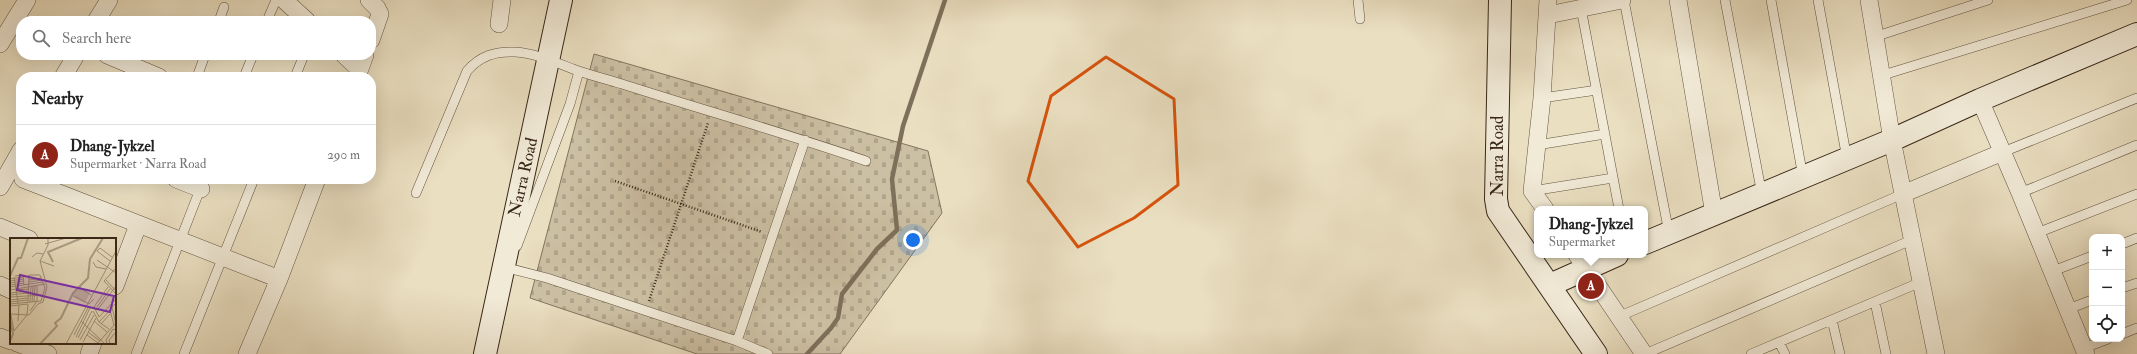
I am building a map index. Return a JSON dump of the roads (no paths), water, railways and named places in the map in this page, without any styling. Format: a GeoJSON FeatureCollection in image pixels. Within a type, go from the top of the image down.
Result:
{"type":"FeatureCollection","features":[{"type":"Feature","properties":{"kind":"street"},"geometry":{"type":"LineString","coordinates":[[0,44],[5,23],[27,0]]}},
{"type":"Feature","properties":{"kind":"street"},"geometry":{"type":"LineString","coordinates":[[99,16],[109,0]]}},
{"type":"Feature","properties":{"kind":"street"},"geometry":{"type":"LineString","coordinates":[[284,0],[302,16]]}},
{"type":"Feature","properties":{"kind":"street"},"geometry":{"type":"LineString","coordinates":[[369,0],[377,8],[380,14],[376,26]]}},
{"type":"Feature","properties":{"kind":"street"},"geometry":{"type":"LineString","coordinates":[[499,24],[502,0]]}},
{"type":"Feature","properties":{"kind":"street","name":"Narra Road"},"geometry":{"type":"LineString","coordinates":[[484,354],[561,0]]}},
{"type":"Feature","properties":{"kind":"street","name":"Narra Road"},"geometry":{"type":"LineString","coordinates":[[1500,0],[1496,124],[1498,211],[1521,247],[1550,285],[1596,354]]}},
{"type":"Feature","properties":{"kind":"street"},"geometry":{"type":"LineString","coordinates":[[1543,206],[1532,191],[1542,98],[1548,8],[1581,8],[1623,0]]}},
{"type":"Feature","properties":{"kind":"street"},"geometry":{"type":"LineString","coordinates":[[1678,0],[1714,214]]}},
{"type":"Feature","properties":{"kind":"street"},"geometry":{"type":"LineString","coordinates":[[1869,0],[1880,76],[1892,140],[1914,239],[1921,282],[1936,354]]}},
{"type":"Feature","properties":{"kind":"street"},"geometry":{"type":"LineString","coordinates":[[1648,242],[1803,178],[1980,100],[2137,34]]}},
{"type":"Feature","properties":{"kind":"street"},"geometry":{"type":"LineString","coordinates":[[66,72],[73,60]]}},
{"type":"Feature","properties":{"kind":"street"},"geometry":{"type":"LineString","coordinates":[[119,60],[147,72]]}},
{"type":"Feature","properties":{"kind":"street"},"geometry":{"type":"LineString","coordinates":[[351,60],[360,67]]}},
{"type":"Feature","properties":{"kind":"street"},"geometry":{"type":"LineString","coordinates":[[1980,100],[2037,233],[2085,351]]}},
{"type":"Feature","properties":{"kind":"street"},"geometry":{"type":"LineString","coordinates":[[1904,193],[2003,152]]}},
{"type":"Feature","properties":{"kind":"street"},"geometry":{"type":"LineString","coordinates":[[13,179],[16,168]]}},
{"type":"Feature","properties":{"kind":"street"},"geometry":{"type":"LineString","coordinates":[[27,184],[138,225],[279,280]]}},
{"type":"Feature","properties":{"kind":"street"},"geometry":{"type":"LineString","coordinates":[[247,354],[279,280],[315,184]]}},
{"type":"Feature","properties":{"kind":"street"},"geometry":{"type":"LineString","coordinates":[[116,279],[138,225]]}},
{"type":"Feature","properties":{"kind":"street"},"geometry":{"type":"LineString","coordinates":[[0,227],[27,238]]}},
{"type":"Feature","properties":{"kind":"street"},"geometry":{"type":"LineString","coordinates":[[1550,285],[1581,261],[1599,258]]}},
{"type":"Feature","properties":{"kind":"street"},"geometry":{"type":"LineString","coordinates":[[1581,261],[1644,354]]}},
{"type":"Feature","properties":{"kind":"street"},"geometry":{"type":"LineString","coordinates":[[0,285],[10,290]]}},
{"type":"Feature","properties":{"kind":"street"},"geometry":{"type":"LineString","coordinates":[[0,337],[10,341]]}},
{"type":"Feature","properties":{"kind":"street"},"geometry":{"type":"LineString","coordinates":[[21,344],[48,354]]}},
{"type":"Feature","properties":{"kind":"street"},"geometry":{"type":"LineString","coordinates":[[89,354],[93,344]]}},
{"type":"Feature","properties":{"kind":"lane"},"geometry":{"type":"LineString","coordinates":[[269,16],[276,0]]}},
{"type":"Feature","properties":{"kind":"lane"},"geometry":{"type":"LineString","coordinates":[[1358,0],[1360,19]]}},
{"type":"Feature","properties":{"kind":"lane"},"geometry":{"type":"LineString","coordinates":[[1623,0],[1669,233]]}},
{"type":"Feature","properties":{"kind":"lane"},"geometry":{"type":"LineString","coordinates":[[1725,0],[1762,195]]}},
{"type":"Feature","properties":{"kind":"lane"},"geometry":{"type":"LineString","coordinates":[[1771,0],[1803,178]]}},
{"type":"Feature","properties":{"kind":"lane"},"geometry":{"type":"LineString","coordinates":[[1818,0],[1847,159]]}},
{"type":"Feature","properties":{"kind":"lane"},"geometry":{"type":"LineString","coordinates":[[1874,37],[1988,0]]}},
{"type":"Feature","properties":{"kind":"lane"},"geometry":{"type":"LineString","coordinates":[[1880,76],[2127,0]]}},
{"type":"Feature","properties":{"kind":"lane"},"geometry":{"type":"LineString","coordinates":[[221,16],[224,7]]}},
{"type":"Feature","properties":{"kind":"lane"},"geometry":{"type":"LineString","coordinates":[[1581,8],[1618,206]]}},
{"type":"Feature","properties":{"kind":"lane"},"geometry":{"type":"LineString","coordinates":[[416,193],[467,71],[475,62],[489,54],[503,52],[517,52],[549,60],[712,113],[805,140],[866,161]]}},
{"type":"Feature","properties":{"kind":"lane"},"geometry":{"type":"LineString","coordinates":[[199,72],[203,60]]}},
{"type":"Feature","properties":{"kind":"lane"},"geometry":{"type":"LineString","coordinates":[[246,72],[251,60]]}},
{"type":"Feature","properties":{"kind":"lane"},"geometry":{"type":"LineString","coordinates":[[297,72],[302,60]]}},
{"type":"Feature","properties":{"kind":"lane"},"geometry":{"type":"LineString","coordinates":[[579,71],[570,104],[517,247],[504,263],[737,341],[768,354]]}},
{"type":"Feature","properties":{"kind":"lane"},"geometry":{"type":"LineString","coordinates":[[1542,98],[1597,90]]}},
{"type":"Feature","properties":{"kind":"lane"},"geometry":{"type":"LineString","coordinates":[[2003,152],[2137,98]]}},
{"type":"Feature","properties":{"kind":"lane"},"geometry":{"type":"LineString","coordinates":[[1537,145],[1605,134]]}},
{"type":"Feature","properties":{"kind":"lane"},"geometry":{"type":"LineString","coordinates":[[737,341],[805,140]]}},
{"type":"Feature","properties":{"kind":"lane"},"geometry":{"type":"LineString","coordinates":[[2020,193],[2137,145]]}},
{"type":"Feature","properties":{"kind":"lane"},"geometry":{"type":"LineString","coordinates":[[1532,191],[1613,178]]}},
{"type":"Feature","properties":{"kind":"lane"},"geometry":{"type":"LineString","coordinates":[[136,354],[203,184]]}},
{"type":"Feature","properties":{"kind":"lane"},"geometry":{"type":"LineString","coordinates":[[184,354],[252,184]]}},
{"type":"Feature","properties":{"kind":"lane"},"geometry":{"type":"LineString","coordinates":[[1618,316],[1904,193]]}},
{"type":"Feature","properties":{"kind":"lane"},"geometry":{"type":"LineString","coordinates":[[2037,233],[2137,194]]}},
{"type":"Feature","properties":{"kind":"lane"},"geometry":{"type":"LineString","coordinates":[[2125,243],[2137,238]]}},
{"type":"Feature","properties":{"kind":"lane"},"geometry":{"type":"LineString","coordinates":[[1644,354],[1914,239]]}},
{"type":"Feature","properties":{"kind":"lane"},"geometry":{"type":"LineString","coordinates":[[2052,271],[2089,257]]}},
{"type":"Feature","properties":{"kind":"lane"},"geometry":{"type":"LineString","coordinates":[[1751,354],[1921,282]]}},
{"type":"Feature","properties":{"kind":"lane"},"geometry":{"type":"LineString","coordinates":[[2125,287],[2137,283]]}},
{"type":"Feature","properties":{"kind":"lane"},"geometry":{"type":"LineString","coordinates":[[2068,309],[2089,301]]}},
{"type":"Feature","properties":{"kind":"lane"},"geometry":{"type":"LineString","coordinates":[[1875,302],[1886,354]]}},
{"type":"Feature","properties":{"kind":"lane"},"geometry":{"type":"LineString","coordinates":[[1832,320],[1840,354]]}},
{"type":"Feature","properties":{"kind":"lane"},"geometry":{"type":"LineString","coordinates":[[2125,333],[2137,328]]}},
{"type":"Feature","properties":{"kind":"lane"},"geometry":{"type":"LineString","coordinates":[[1779,342],[1785,354]]}},
{"type":"Feature","properties":{"kind":"lane"},"geometry":{"type":"LineString","coordinates":[[2085,351],[2102,342]]}},
{"type":"Feature","properties":{"kind":"waterway"},"geometry":{"type":"LineString","coordinates":[[807,354],[831,328],[838,318],[842,294],[877,249],[897,230],[892,179],[903,126],[945,0]]}},
{"type":"Feature","properties":{"kind":"place","name":"Dhang-Jykzel"},"geometry":{"type":"Point","coordinates":[1591,286]}}]}
